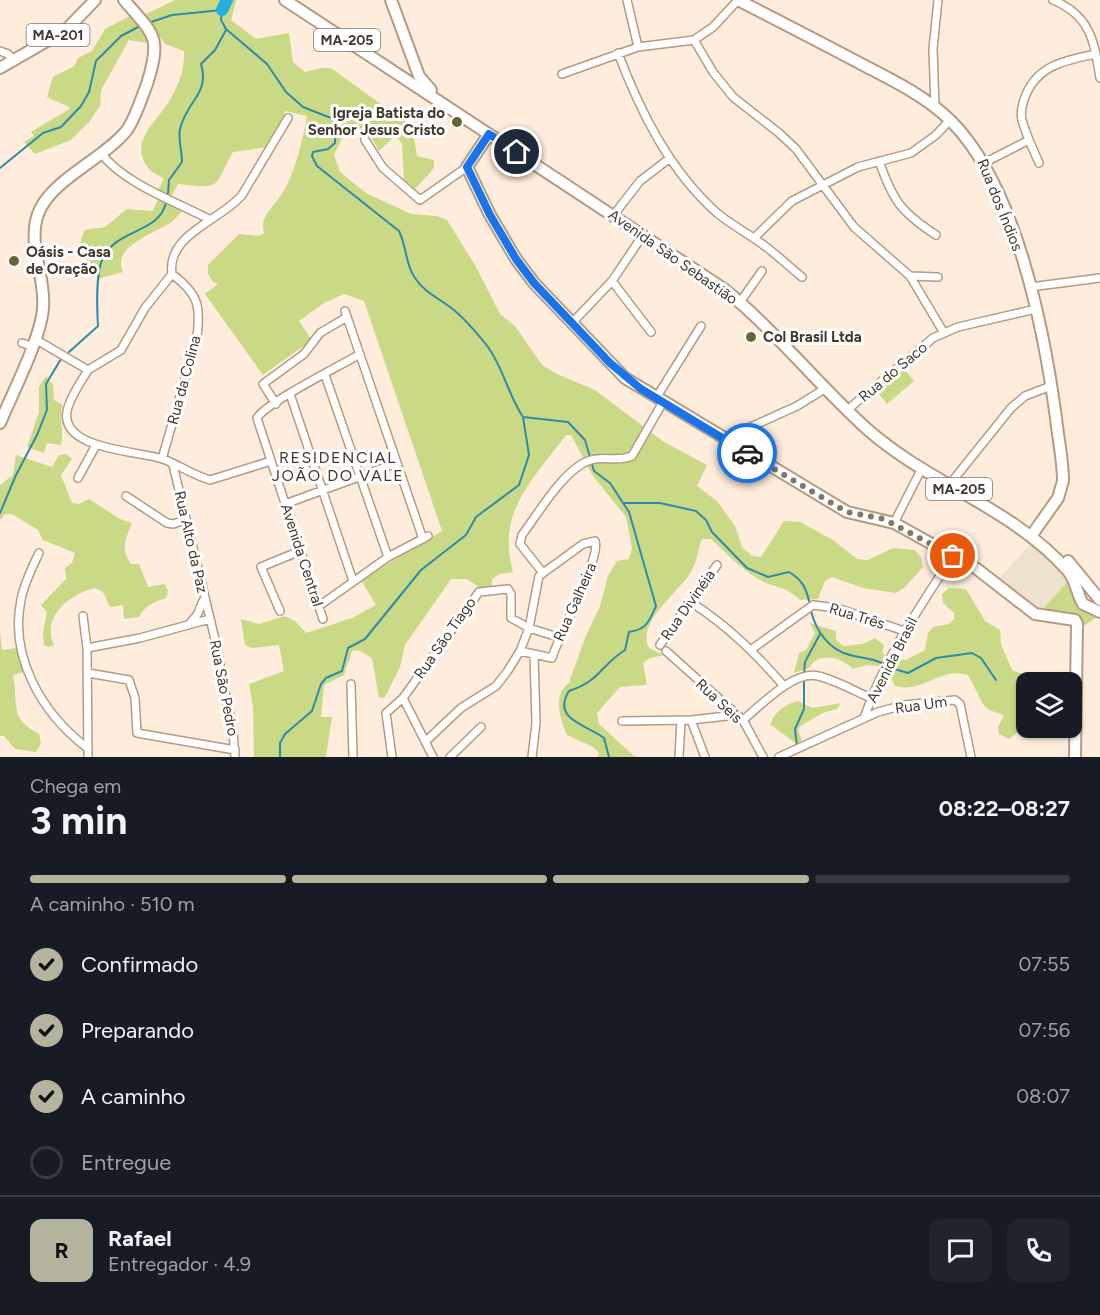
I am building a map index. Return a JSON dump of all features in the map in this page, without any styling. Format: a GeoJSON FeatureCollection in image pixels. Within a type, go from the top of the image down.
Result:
{"type":"FeatureCollection","features":[{"type":"Feature","properties":{"kind":"main road","name":"MA-201"},"geometry":{"type":"LineString","coordinates":[[0,68],[66,30],[95,0]]}},
{"type":"Feature","properties":{"kind":"main road"},"geometry":{"type":"LineString","coordinates":[[0,423],[43,310],[34,241],[39,210],[52,193],[128,128],[140,102],[155,52],[154,41],[146,24],[124,0]]}},
{"type":"Feature","properties":{"kind":"main road","name":"Avenida São Sebastião"},"geometry":{"type":"LineString","coordinates":[[285,0],[299,4],[394,71],[643,235],[738,301],[867,429],[922,468],[985,506],[1032,539],[1068,572],[1084,603]]}},
{"type":"Feature","properties":{"kind":"main road"},"geometry":{"type":"LineString","coordinates":[[391,0],[412,60],[408,70],[394,71]]}},
{"type":"Feature","properties":{"kind":"main road","name":"Rua dos Índios"},"geometry":{"type":"LineString","coordinates":[[738,0],[791,26],[934,107],[950,120],[974,146],[984,163],[1014,235],[1030,287],[1047,351],[1052,386],[1063,485],[1054,504],[1034,532]]}},
{"type":"Feature","properties":{"kind":"main road","name":"Avenida São Sebastião"},"geometry":{"type":"LineString","coordinates":[[412,60],[427,87],[743,298],[852,406],[898,446],[954,479],[1034,532],[1067,561],[1096,596]]}},
{"type":"Feature","properties":{"kind":"main road"},"geometry":{"type":"LineString","coordinates":[[489,134],[467,167],[493,221],[516,259],[572,323],[625,378],[847,512],[894,524],[977,569],[1035,614],[1075,620],[1077,624],[1075,757]]}},
{"type":"Feature","properties":{"kind":"main road"},"geometry":{"type":"LineString","coordinates":[[1096,596],[1085,591],[1084,603],[1100,612]]}},
{"type":"Feature","properties":{"kind":"street"},"geometry":{"type":"LineString","coordinates":[[627,0],[638,47]]}},
{"type":"Feature","properties":{"kind":"street"},"geometry":{"type":"LineString","coordinates":[[562,74],[638,47],[694,40],[713,27],[738,0]]}},
{"type":"Feature","properties":{"kind":"street"},"geometry":{"type":"LineString","coordinates":[[934,107],[933,49],[938,0]]}},
{"type":"Feature","properties":{"kind":"street"},"geometry":{"type":"LineString","coordinates":[[1053,0],[1084,22],[1097,42],[1096,54],[1100,78]]}},
{"type":"Feature","properties":{"kind":"street"},"geometry":{"type":"LineString","coordinates":[[694,40],[728,91],[788,141],[854,227],[910,276],[944,333]]}},
{"type":"Feature","properties":{"kind":"street"},"geometry":{"type":"LineString","coordinates":[[0,51],[8,54],[14,61]]}},
{"type":"Feature","properties":{"kind":"street"},"geometry":{"type":"LineString","coordinates":[[618,53],[638,103],[670,158],[706,203],[736,228],[754,238],[801,277]]}},
{"type":"Feature","properties":{"kind":"street"},"geometry":{"type":"LineString","coordinates":[[1039,163],[1021,118],[1022,107],[1036,76],[1057,64],[1096,54]]}},
{"type":"Feature","properties":{"kind":"street"},"geometry":{"type":"LineString","coordinates":[[30,343],[88,370],[121,350],[146,308],[172,274],[170,266],[178,249],[209,219],[232,206],[242,195],[288,117]]}},
{"type":"Feature","properties":{"kind":"street"},"geometry":{"type":"LineString","coordinates":[[754,238],[782,209],[820,185],[858,167],[911,153],[936,135],[950,120]]}},
{"type":"Feature","properties":{"kind":"street"},"geometry":{"type":"LineString","coordinates":[[984,163],[1029,140]]}},
{"type":"Feature","properties":{"kind":"street"},"geometry":{"type":"LineString","coordinates":[[365,141],[383,168],[420,200],[467,167]]}},
{"type":"Feature","properties":{"kind":"street"},"geometry":{"type":"LineString","coordinates":[[101,153],[108,162],[131,179],[209,219]]}},
{"type":"Feature","properties":{"kind":"street"},"geometry":{"type":"LineString","coordinates":[[616,212],[640,181],[670,158]]}},
{"type":"Feature","properties":{"kind":"street"},"geometry":{"type":"LineString","coordinates":[[879,161],[887,183],[906,214],[936,235]]}},
{"type":"Feature","properties":{"kind":"street"},"geometry":{"type":"LineString","coordinates":[[572,323],[612,281],[643,235]]}},
{"type":"Feature","properties":{"kind":"street"},"geometry":{"type":"LineString","coordinates":[[743,298],[762,271]]}},
{"type":"Feature","properties":{"kind":"street","name":"Rua da Colina"},"geometry":{"type":"LineString","coordinates":[[162,459],[197,337],[199,318],[195,298],[188,287],[172,274]]}},
{"type":"Feature","properties":{"kind":"street"},"geometry":{"type":"LineString","coordinates":[[910,276],[938,277]]}},
{"type":"Feature","properties":{"kind":"street"},"geometry":{"type":"LineString","coordinates":[[1030,287],[1100,278]]}},
{"type":"Feature","properties":{"kind":"street"},"geometry":{"type":"LineString","coordinates":[[612,281],[651,332]]}},
{"type":"Feature","properties":{"kind":"street","name":"Rua do Saco"},"geometry":{"type":"LineString","coordinates":[[852,406],[907,358],[944,333],[958,327],[1036,309]]}},
{"type":"Feature","properties":{"kind":"street"},"geometry":{"type":"LineString","coordinates":[[319,606],[388,557],[426,538],[397,463],[360,354],[346,314],[320,333],[304,354],[263,384],[276,404],[360,354]]}},
{"type":"Feature","properties":{"kind":"street"},"geometry":{"type":"LineString","coordinates":[[426,741],[461,708],[496,686],[520,651],[529,628],[536,584],[543,573],[521,546],[520,539],[567,476],[590,460],[632,456],[700,326]]}},
{"type":"Feature","properties":{"kind":"street","name":"Rua Alto da Paz"},"geometry":{"type":"LineString","coordinates":[[88,370],[71,400],[66,418],[76,434],[96,445],[162,459],[210,480],[271,461]]}},
{"type":"Feature","properties":{"kind":"street"},"geometry":{"type":"LineString","coordinates":[[325,375],[388,557]]}},
{"type":"Feature","properties":{"kind":"street"},"geometry":{"type":"LineString","coordinates":[[954,479],[1011,408],[1025,396],[1052,386]]}},
{"type":"Feature","properties":{"kind":"street"},"geometry":{"type":"LineString","coordinates":[[723,439],[754,423],[797,406],[826,388]]}},
{"type":"Feature","properties":{"kind":"street"},"geometry":{"type":"LineString","coordinates":[[291,394],[353,580]]}},
{"type":"Feature","properties":{"kind":"street","name":"Avenida Central"},"geometry":{"type":"LineString","coordinates":[[276,404],[258,416],[258,423],[323,619]]}},
{"type":"Feature","properties":{"kind":"street"},"geometry":{"type":"LineString","coordinates":[[78,478],[96,445]]}},
{"type":"Feature","properties":{"kind":"street"},"geometry":{"type":"LineString","coordinates":[[285,504],[397,463]]}},
{"type":"Feature","properties":{"kind":"street","name":"Rua Alto da Paz"},"geometry":{"type":"LineString","coordinates":[[173,465],[204,599],[204,611],[210,619]]}},
{"type":"Feature","properties":{"kind":"street"},"geometry":{"type":"LineString","coordinates":[[894,524],[922,468]]}},
{"type":"Feature","properties":{"kind":"street"},"geometry":{"type":"LineString","coordinates":[[126,496],[167,523],[173,524],[185,520]]}},
{"type":"Feature","properties":{"kind":"street","name":"Rua Galheira"},"geometry":{"type":"LineString","coordinates":[[534,656],[552,658],[558,637],[595,556],[596,543],[591,540],[583,544],[543,573]]}},
{"type":"Feature","properties":{"kind":"street"},"geometry":{"type":"LineString","coordinates":[[280,611],[261,567],[300,550]]}},
{"type":"Feature","properties":{"kind":"street"},"geometry":{"type":"LineString","coordinates":[[39,552],[20,602],[22,657],[30,677],[50,710],[67,731],[87,747]]}},
{"type":"Feature","properties":{"kind":"street","name":"Avenida Brasil"},"geometry":{"type":"LineString","coordinates":[[779,757],[792,755],[864,718],[871,698],[904,631],[953,556]]}},
{"type":"Feature","properties":{"kind":"street","name":"Rua Divinéia"},"geometry":{"type":"LineString","coordinates":[[660,645],[717,565]]}},
{"type":"Feature","properties":{"kind":"street","name":"Rua São Tiago"},"geometry":{"type":"LineString","coordinates":[[392,757],[386,717],[388,709],[403,698],[475,595],[484,590],[505,589],[511,594],[509,617],[529,628]]}},
{"type":"Feature","properties":{"kind":"street"},"geometry":{"type":"LineString","coordinates":[[692,603],[719,620],[752,649],[784,686]]}},
{"type":"Feature","properties":{"kind":"street","name":"Rua Três"},"geometry":{"type":"LineString","coordinates":[[752,649],[813,605],[837,608],[904,631]]}},
{"type":"Feature","properties":{"kind":"street"},"geometry":{"type":"LineString","coordinates":[[189,624],[204,611]]}},
{"type":"Feature","properties":{"kind":"street"},"geometry":{"type":"LineString","coordinates":[[84,616],[88,673],[88,757]]}},
{"type":"Feature","properties":{"kind":"street"},"geometry":{"type":"LineString","coordinates":[[87,648],[140,638],[210,619]]}},
{"type":"Feature","properties":{"kind":"street","name":"Rua São Pedro"},"geometry":{"type":"LineString","coordinates":[[210,619],[235,754]]}},
{"type":"Feature","properties":{"kind":"street"},"geometry":{"type":"LineString","coordinates":[[529,628],[558,637]]}},
{"type":"Feature","properties":{"kind":"street"},"geometry":{"type":"LineString","coordinates":[[520,651],[534,656],[536,723],[532,757]]}},
{"type":"Feature","properties":{"kind":"street","name":"Rua Seis"},"geometry":{"type":"LineString","coordinates":[[666,651],[740,718],[763,757]]}},
{"type":"Feature","properties":{"kind":"street"},"geometry":{"type":"LineString","coordinates":[[88,673],[129,680],[135,698],[137,734],[235,754]]}},
{"type":"Feature","properties":{"kind":"street"},"geometry":{"type":"LineString","coordinates":[[622,721],[740,718],[784,686],[803,676],[818,676],[871,698]]}},
{"type":"Feature","properties":{"kind":"street"},"geometry":{"type":"LineString","coordinates":[[351,684],[353,757]]}},
{"type":"Feature","properties":{"kind":"street"},"geometry":{"type":"LineString","coordinates":[[403,698],[433,757]]}},
{"type":"Feature","properties":{"kind":"street","name":"Rua Um"},"geometry":{"type":"LineString","coordinates":[[864,718],[904,705],[957,700],[971,757]]}},
{"type":"Feature","properties":{"kind":"street"},"geometry":{"type":"LineString","coordinates":[[679,757],[681,720]]}},
{"type":"Feature","properties":{"kind":"street"},"geometry":{"type":"LineString","coordinates":[[691,720],[705,757]]}},
{"type":"Feature","properties":{"kind":"street"},"geometry":{"type":"LineString","coordinates":[[450,757],[481,727]]}},
{"type":"Feature","properties":{"kind":"shaded area"},"geometry":{"type":"Polygon","coordinates":[[[1031,543],[1069,580],[1042,610],[1028,603],[1000,578],[1031,543]]]}},
{"type":"Feature","properties":{"kind":"green space"},"geometry":{"type":"Polygon","coordinates":[[[175,0],[236,0],[231,20],[256,39],[289,33],[293,62],[305,72],[331,68],[382,105],[397,110],[413,132],[417,156],[434,160],[434,168],[415,189],[404,180],[402,144],[396,135],[379,151],[368,136],[361,131],[351,129],[343,136],[334,155],[340,172],[366,193],[411,214],[436,216],[447,220],[475,265],[500,314],[515,326],[542,365],[595,390],[664,442],[707,465],[697,486],[717,501],[735,526],[742,547],[752,556],[761,557],[784,521],[800,522],[833,540],[857,559],[868,560],[893,548],[915,550],[921,557],[923,567],[904,588],[896,593],[863,588],[832,577],[825,581],[818,599],[800,600],[790,592],[751,575],[711,539],[702,539],[692,570],[661,607],[648,628],[646,638],[649,648],[664,655],[650,658],[643,663],[647,685],[620,687],[597,713],[599,724],[634,756],[640,757],[598,757],[599,753],[593,747],[567,735],[560,714],[559,700],[569,683],[585,638],[600,606],[608,576],[617,561],[629,559],[632,548],[626,517],[593,476],[571,435],[566,435],[530,482],[514,514],[509,531],[509,550],[513,572],[499,574],[492,579],[492,586],[480,588],[467,579],[451,579],[405,645],[400,667],[385,697],[379,698],[372,658],[358,650],[352,651],[344,675],[324,685],[321,717],[332,717],[326,757],[254,757],[253,707],[249,684],[284,671],[279,645],[251,648],[245,645],[241,619],[259,624],[285,616],[295,621],[306,633],[352,618],[376,605],[361,580],[442,531],[364,301],[344,294],[324,303],[299,321],[312,340],[263,375],[205,294],[218,284],[213,282],[208,274],[208,265],[239,234],[260,236],[264,233],[266,216],[283,192],[295,165],[307,116],[285,111],[281,125],[268,147],[233,152],[219,179],[210,186],[178,184],[171,196],[158,190],[164,179],[151,171],[143,160],[142,142],[175,91],[182,72],[184,51],[165,44],[146,18],[146,14],[175,0]]]}},
{"type":"Feature","properties":{"kind":"green space"},"geometry":{"type":"Polygon","coordinates":[[[130,16],[143,31],[147,43],[129,40],[101,90],[100,106],[89,122],[71,140],[35,154],[24,142],[34,136],[31,132],[71,108],[47,97],[53,77],[74,66],[78,58],[92,51],[105,29],[130,16]]]}},
{"type":"Feature","properties":{"kind":"green space"},"geometry":{"type":"Polygon","coordinates":[[[158,198],[183,210],[172,222],[128,248],[121,263],[123,272],[97,279],[97,266],[91,267],[81,250],[81,240],[85,230],[105,227],[127,209],[153,211],[158,198]]]}},
{"type":"Feature","properties":{"kind":"green space"},"geometry":{"type":"Polygon","coordinates":[[[902,366],[914,381],[887,404],[875,389],[902,366]]]}},
{"type":"Feature","properties":{"kind":"green space"},"geometry":{"type":"Polygon","coordinates":[[[46,376],[53,385],[54,400],[62,404],[62,434],[61,445],[47,443],[44,453],[27,447],[39,412],[39,387],[46,376]]]}},
{"type":"Feature","properties":{"kind":"green space"},"geometry":{"type":"Polygon","coordinates":[[[66,454],[72,459],[61,475],[72,503],[79,504],[89,499],[120,519],[132,523],[125,544],[128,559],[131,564],[139,564],[148,587],[165,584],[168,591],[166,598],[147,607],[139,617],[124,619],[123,605],[110,607],[103,592],[95,588],[76,595],[60,608],[55,616],[51,625],[54,645],[49,647],[44,645],[43,632],[47,612],[41,605],[66,579],[65,568],[72,563],[75,553],[43,540],[38,530],[12,514],[5,514],[0,520],[0,485],[13,475],[16,455],[52,467],[59,455],[66,454]]]}},
{"type":"Feature","properties":{"kind":"green space"},"geometry":{"type":"Polygon","coordinates":[[[1069,580],[1077,608],[1098,616],[1081,628],[1078,617],[1074,614],[1042,610],[1069,580]]]}},
{"type":"Feature","properties":{"kind":"green space"},"geometry":{"type":"Polygon","coordinates":[[[949,588],[966,589],[985,621],[1000,630],[1001,644],[1012,670],[1017,672],[1016,734],[1009,739],[999,734],[998,727],[1004,715],[989,710],[983,704],[968,675],[949,674],[923,684],[905,687],[895,686],[888,671],[894,659],[906,660],[925,650],[928,633],[933,627],[949,624],[954,619],[954,613],[943,603],[942,594],[949,588]]]}},
{"type":"Feature","properties":{"kind":"green space"},"geometry":{"type":"Polygon","coordinates":[[[810,623],[836,631],[836,640],[843,646],[863,644],[875,638],[884,645],[882,653],[886,656],[879,666],[867,665],[853,669],[837,659],[818,659],[809,668],[794,673],[799,653],[806,650],[815,633],[810,623]]]}},
{"type":"Feature","properties":{"kind":"green space"},"geometry":{"type":"Polygon","coordinates":[[[0,630],[2,650],[16,648],[24,672],[13,675],[17,709],[23,722],[39,734],[41,744],[36,752],[15,749],[4,736],[0,736],[0,630]]]}},
{"type":"Feature","properties":{"kind":"green space"},"geometry":{"type":"Polygon","coordinates":[[[798,701],[812,708],[841,703],[837,709],[825,712],[800,726],[798,731],[802,739],[800,742],[794,742],[771,725],[780,710],[798,701]]]}},
{"type":"Feature","properties":{"kind":"waterway"},"geometry":{"type":"LineString","coordinates":[[222,10],[227,0]]}},
{"type":"Feature","properties":{"kind":"waterway"},"geometry":{"type":"LineString","coordinates":[[148,23],[172,15],[222,10],[221,20],[226,29],[267,64],[286,92],[303,107],[331,118],[336,124],[335,143],[328,149],[313,152],[312,156],[317,166],[399,231],[409,267],[415,278],[427,291],[461,316],[488,347],[523,417],[568,422],[585,440],[594,471],[610,483],[629,512],[656,606],[647,624],[629,632],[625,650],[594,678],[569,691],[565,701],[568,715],[604,738],[609,757]]}},
{"type":"Feature","properties":{"kind":"waterway"},"geometry":{"type":"LineString","coordinates":[[0,168],[43,133],[61,127],[81,106],[89,92],[96,61],[121,36],[140,26]]}},
{"type":"Feature","properties":{"kind":"waterway"},"geometry":{"type":"LineString","coordinates":[[168,194],[169,180],[182,162],[180,129],[183,119],[200,90],[203,74],[201,64],[215,50],[226,30]]}},
{"type":"Feature","properties":{"kind":"waterway"},"geometry":{"type":"LineString","coordinates":[[69,352],[98,326],[99,274],[102,260],[108,250],[126,236],[155,220],[162,212],[166,202]]}},
{"type":"Feature","properties":{"kind":"waterway"},"geometry":{"type":"LineString","coordinates":[[0,513],[47,410],[46,384],[61,359]]}},
{"type":"Feature","properties":{"kind":"waterway"},"geometry":{"type":"LineString","coordinates":[[280,757],[280,743],[285,734],[312,711],[321,684],[326,678],[342,671],[348,648],[365,639],[421,570],[466,535],[476,517],[519,485],[529,455],[523,417]]}},
{"type":"Feature","properties":{"kind":"waterway"},"geometry":{"type":"LineString","coordinates":[[625,503],[660,503],[696,511],[706,520],[712,532],[747,568],[768,577],[789,572],[802,584],[809,601]]}},
{"type":"Feature","properties":{"kind":"waterway"},"geometry":{"type":"LineString","coordinates":[[811,611],[824,639],[836,649],[882,663]]}},
{"type":"Feature","properties":{"kind":"waterway"},"geometry":{"type":"LineString","coordinates":[[804,674],[805,662],[820,634]]}},
{"type":"Feature","properties":{"kind":"waterway"},"geometry":{"type":"LineString","coordinates":[[891,668],[908,673],[936,658],[972,653],[981,658],[996,680]]}},
{"type":"Feature","properties":{"kind":"waterway"},"geometry":{"type":"LineString","coordinates":[[797,746],[795,729],[804,709],[804,679]]}},
{"type":"Feature","properties":{"kind":"way so far"},"geometry":{"type":"LineString","coordinates":[[747,453],[847,512],[884,519],[953,556]]}},
{"type":"Feature","properties":{"kind":"place","name":"Igreja Batista do Senhor Jesus Cristo"},"geometry":{"type":"Point","coordinates":[457,122]}},
{"type":"Feature","properties":{"kind":"place","name":"Oásis - Casa de Oração"},"geometry":{"type":"Point","coordinates":[14,261]}},
{"type":"Feature","properties":{"kind":"place","name":"Col Brasil Ltda"},"geometry":{"type":"Point","coordinates":[751,337]}},
{"type":"Feature","properties":{"kind":"district","name":"RESIDENCIAL JOÃO DO VALE"},"geometry":{"type":"Point","coordinates":[338,466]}},
{"type":"Feature","properties":{"kind":"route"},"geometry":{"type":"LineString","coordinates":[[517,152],[489,134],[467,167],[496,227],[534,283],[625,378],[747,453]]}}]}
